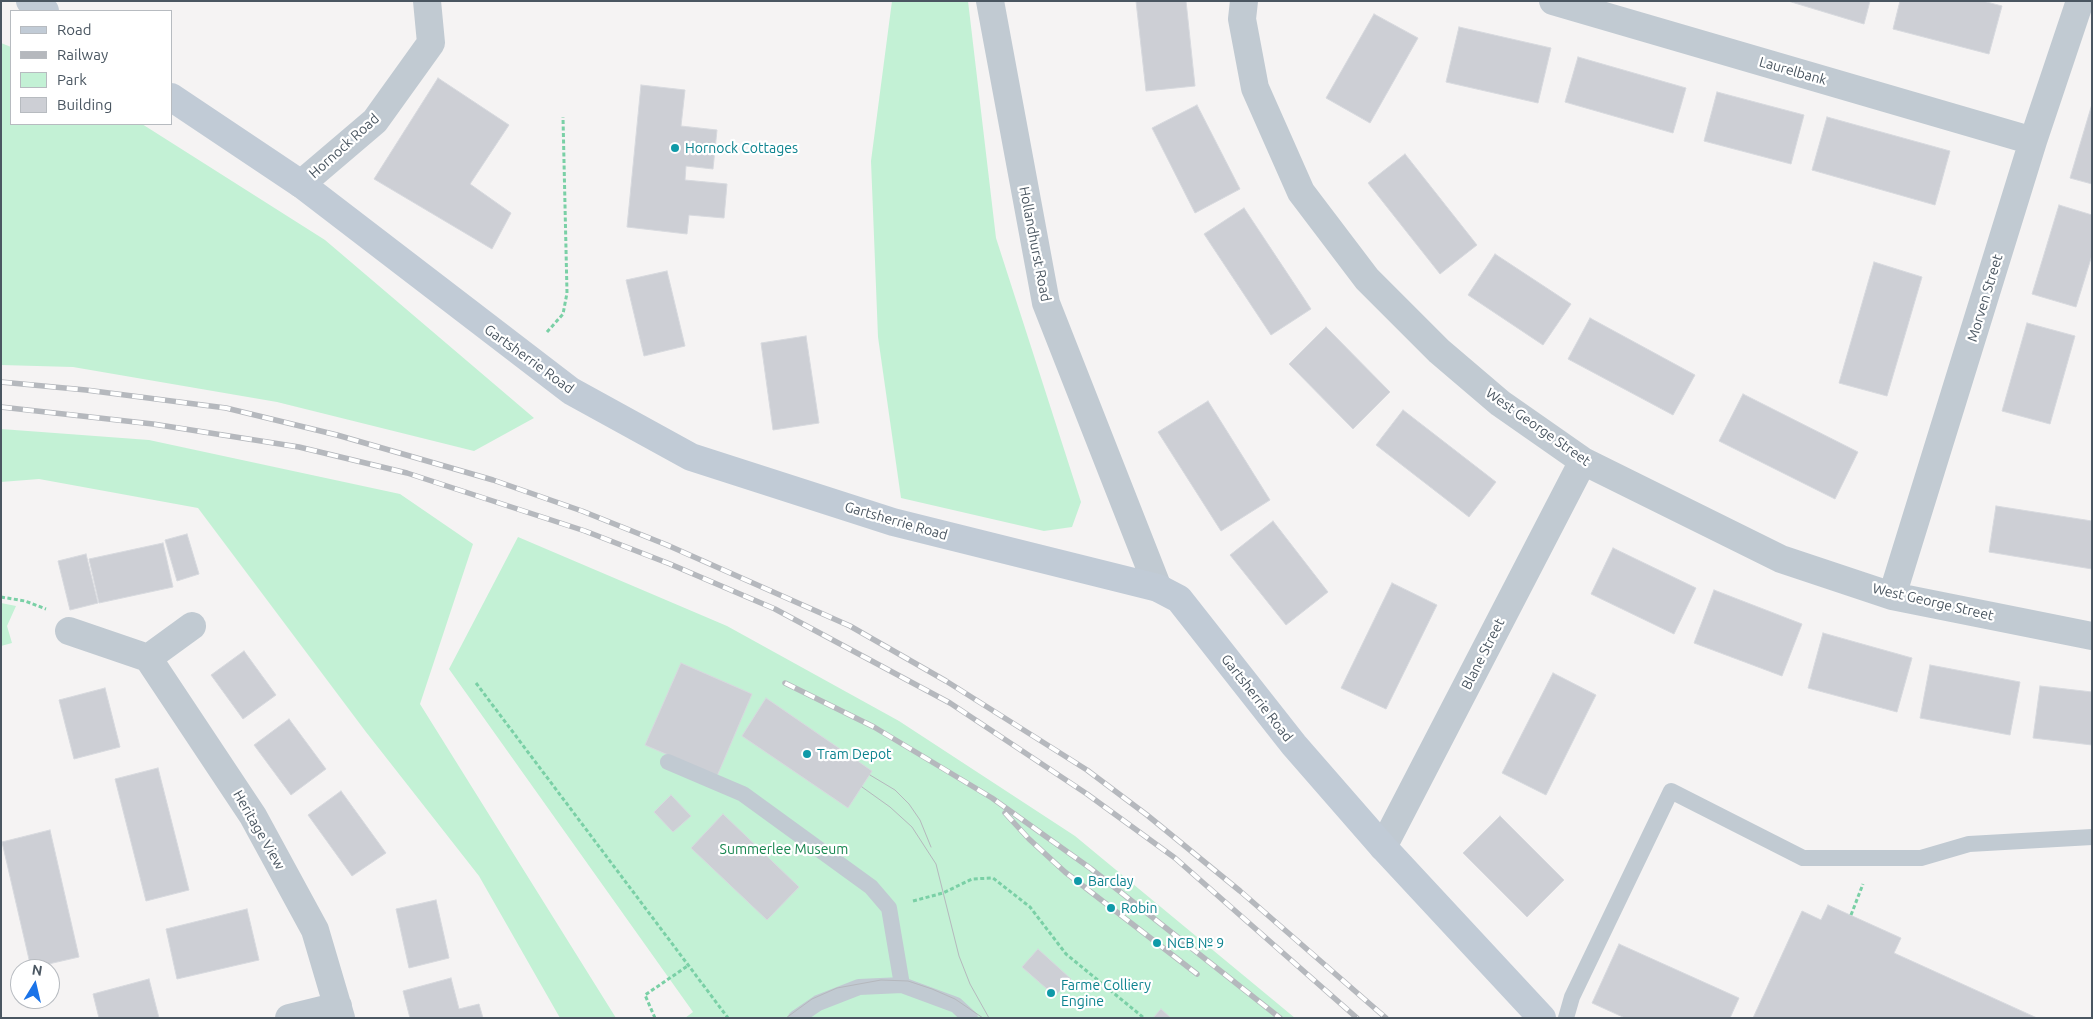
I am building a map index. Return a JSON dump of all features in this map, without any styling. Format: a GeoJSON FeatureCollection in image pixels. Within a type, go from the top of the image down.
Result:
{"type":"FeatureCollection","features":[{"type":"Feature","properties":{"kind":"street"},"geometry":{"type":"LineString","coordinates":[[30,1],[44,10]]}},
{"type":"Feature","properties":{"kind":"street","name":"Hornock Road"},"geometry":{"type":"LineString","coordinates":[[301,184],[375,121],[431,44],[427,1]]}},
{"type":"Feature","properties":{"kind":"street","name":"Hollandhurst Road"},"geometry":{"type":"LineString","coordinates":[[990,1],[1046,303],[1158,588]]}},
{"type":"Feature","properties":{"kind":"street","name":"West George Street"},"geometry":{"type":"LineString","coordinates":[[1244,1],[1242,19],[1255,88],[1301,192],[1367,278],[1439,351],[1500,403],[1583,461],[1782,559],[1892,596],[2092,636]]}},
{"type":"Feature","properties":{"kind":"street","name":"Laurelbank"},"geometry":{"type":"LineString","coordinates":[[1553,1],[2033,141]]}},
{"type":"Feature","properties":{"kind":"street","name":"Morven Street"},"geometry":{"type":"LineString","coordinates":[[1892,596],[2033,141],[2080,1]]}},
{"type":"Feature","properties":{"kind":"street","name":"Gartsherrie Road"},"geometry":{"type":"LineString","coordinates":[[172,98],[301,184],[526,358],[571,390],[692,457],[893,522],[1158,588],[1179,599],[1198,620],[1263,706],[1383,847],[1542,1018]]}},
{"type":"Feature","properties":{"kind":"street","name":"Blane Street"},"geometry":{"type":"LineString","coordinates":[[1383,847],[1583,461]]}},
{"type":"Feature","properties":{"kind":"street"},"geometry":{"type":"LineString","coordinates":[[69,631],[148,658],[192,626]]}},
{"type":"Feature","properties":{"kind":"street","name":"Heritage View"},"geometry":{"type":"LineString","coordinates":[[148,658],[253,816],[314,930],[339,1012]]}},
{"type":"Feature","properties":{"kind":"street"},"geometry":{"type":"LineString","coordinates":[[288,1018],[339,1012]]}},
{"type":"Feature","properties":{"kind":"lane"},"geometry":{"type":"LineString","coordinates":[[668,762],[743,794],[871,887],[890,908],[902,985]]}},
{"type":"Feature","properties":{"kind":"lane"},"geometry":{"type":"LineString","coordinates":[[1566,1018],[1572,997],[1671,791],[1803,858],[1921,858],[1969,844],[2092,837]]}},
{"type":"Feature","properties":{"kind":"lane"},"geometry":{"type":"LineString","coordinates":[[796,1018],[818,1003],[858,987],[902,985],[956,1006],[970,1018]]}},
{"type":"Feature","properties":{"kind":"path"},"geometry":{"type":"LineString","coordinates":[[526,358],[563,314],[567,293],[563,117]]}},
{"type":"Feature","properties":{"kind":"path"},"geometry":{"type":"LineString","coordinates":[[1,597],[25,601],[67,617],[69,631]]}},
{"type":"Feature","properties":{"kind":"path"},"geometry":{"type":"LineString","coordinates":[[476,683],[728,1018]]}},
{"type":"Feature","properties":{"kind":"path"},"geometry":{"type":"LineString","coordinates":[[1851,916],[1861,894],[1864,858]]}},
{"type":"Feature","properties":{"kind":"path"},"geometry":{"type":"LineString","coordinates":[[890,908],[943,893],[972,879],[992,878],[1030,907],[1066,954],[1144,1018]]}},
{"type":"Feature","properties":{"kind":"path"},"geometry":{"type":"LineString","coordinates":[[656,1018],[645,995],[689,965]]}},
{"type":"Feature","properties":{"kind":"green space"},"geometry":{"type":"Polygon","coordinates":[[[892,1],[968,1],[996,238],[1081,502],[1072,527],[1044,531],[901,498],[878,337],[871,161],[892,1]]]}},
{"type":"Feature","properties":{"kind":"green space"},"geometry":{"type":"Polygon","coordinates":[[[1,43],[10,47],[10,125],[144,125],[325,240],[534,418],[474,451],[277,402],[73,367],[1,365],[1,43]]]}},
{"type":"Feature","properties":{"kind":"green space"},"geometry":{"type":"Polygon","coordinates":[[[1,429],[149,440],[400,494],[473,544],[420,704],[616,1018],[560,1018],[479,876],[366,732],[198,508],[39,479],[1,482],[1,429]]]}},
{"type":"Feature","properties":{"kind":"green space","name":"Summerlee Museum"},"geometry":{"type":"Polygon","coordinates":[[[518,537],[727,626],[899,721],[1075,836],[1295,1018],[685,1018],[693,1012],[449,669],[518,537]]]}},
{"type":"Feature","properties":{"kind":"green space"},"geometry":{"type":"Polygon","coordinates":[[[1,603],[16,606],[7,626],[12,643],[1,646],[1,603]]]}},
{"type":"Feature","properties":{"kind":"building"},"geometry":{"type":"Polygon","coordinates":[[[1136,1],[1186,1],[1195,86],[1146,91],[1136,1]]]}},
{"type":"Feature","properties":{"kind":"building"},"geometry":{"type":"Polygon","coordinates":[[[1788,1],[1870,1],[1864,24],[1788,1]]]}},
{"type":"Feature","properties":{"kind":"building"},"geometry":{"type":"Polygon","coordinates":[[[1900,1],[1983,1],[2002,6],[1989,54],[1893,29],[1900,1]]]}},
{"type":"Feature","properties":{"kind":"building"},"geometry":{"type":"Polygon","coordinates":[[[1374,14],[1418,38],[1370,123],[1326,98],[1374,14]]]}},
{"type":"Feature","properties":{"kind":"building"},"geometry":{"type":"Polygon","coordinates":[[[1459,27],[1551,48],[1538,103],[1446,82],[1459,27]]]}},
{"type":"Feature","properties":{"kind":"building"},"geometry":{"type":"Polygon","coordinates":[[[1578,57],[1686,88],[1673,133],[1565,102],[1578,57]]]}},
{"type":"Feature","properties":{"kind":"building"},"geometry":{"type":"Polygon","coordinates":[[[438,78],[509,125],[470,184],[511,213],[492,249],[374,179],[438,78]]]}},
{"type":"Feature","properties":{"kind":"building","name":"Hornock Cottages"},"geometry":{"type":"Polygon","coordinates":[[[641,85],[685,90],[681,126],[717,130],[713,169],[686,166],[685,180],[727,184],[724,218],[689,215],[687,234],[627,227],[641,85]]]}},
{"type":"Feature","properties":{"kind":"building"},"geometry":{"type":"Polygon","coordinates":[[[1717,92],[1804,115],[1791,164],[1704,141],[1717,92]]]}},
{"type":"Feature","properties":{"kind":"building"},"geometry":{"type":"Polygon","coordinates":[[[2092,104],[2092,184],[2070,178],[2092,104]]]}},
{"type":"Feature","properties":{"kind":"building"},"geometry":{"type":"Polygon","coordinates":[[[1197,105],[1240,189],[1195,213],[1152,128],[1197,105]]]}},
{"type":"Feature","properties":{"kind":"building"},"geometry":{"type":"Polygon","coordinates":[[[1827,117],[1950,151],[1935,205],[1812,170],[1827,117]]]}},
{"type":"Feature","properties":{"kind":"building"},"geometry":{"type":"Polygon","coordinates":[[[1405,154],[1477,245],[1440,274],[1368,183],[1405,154]]]}},
{"type":"Feature","properties":{"kind":"building"},"geometry":{"type":"Polygon","coordinates":[[[2059,205],[2092,215],[2092,255],[2076,307],[2032,294],[2059,205]]]}},
{"type":"Feature","properties":{"kind":"building"},"geometry":{"type":"Polygon","coordinates":[[[1244,208],[1311,309],[1271,335],[1204,234],[1244,208]]]}},
{"type":"Feature","properties":{"kind":"building"},"geometry":{"type":"Polygon","coordinates":[[[1495,254],[1571,304],[1543,345],[1468,295],[1495,254]]]}},
{"type":"Feature","properties":{"kind":"building"},"geometry":{"type":"Polygon","coordinates":[[[1874,262],[1922,277],[1887,396],[1839,383],[1874,262]]]}},
{"type":"Feature","properties":{"kind":"building"},"geometry":{"type":"Polygon","coordinates":[[[667,271],[685,346],[644,356],[626,280],[667,271]]]}},
{"type":"Feature","properties":{"kind":"building"},"geometry":{"type":"Polygon","coordinates":[[[1590,318],[1695,375],[1673,415],[1568,359],[1590,318]]]}},
{"type":"Feature","properties":{"kind":"building"},"geometry":{"type":"Polygon","coordinates":[[[2027,323],[2075,336],[2050,424],[2002,411],[2027,323]]]}},
{"type":"Feature","properties":{"kind":"building"},"geometry":{"type":"Polygon","coordinates":[[[1326,327],[1390,392],[1353,429],[1289,364],[1326,327]]]}},
{"type":"Feature","properties":{"kind":"building"},"geometry":{"type":"Polygon","coordinates":[[[806,336],[819,423],[773,430],[761,343],[806,336]]]}},
{"type":"Feature","properties":{"kind":"building"},"geometry":{"type":"Polygon","coordinates":[[[1743,394],[1858,452],[1835,499],[1719,441],[1743,394]]]}},
{"type":"Feature","properties":{"kind":"building"},"geometry":{"type":"Polygon","coordinates":[[[1208,401],[1270,500],[1221,531],[1158,432],[1208,401]]]}},
{"type":"Feature","properties":{"kind":"building"},"geometry":{"type":"Polygon","coordinates":[[[1403,410],[1496,482],[1469,517],[1376,445],[1403,410]]]}},
{"type":"Feature","properties":{"kind":"building"},"geometry":{"type":"Polygon","coordinates":[[[1996,506],[2092,521],[2092,569],[1989,552],[1996,506]]]}},
{"type":"Feature","properties":{"kind":"building"},"geometry":{"type":"Polygon","coordinates":[[[1273,521],[1328,592],[1286,625],[1230,555],[1273,521]]]}},
{"type":"Feature","properties":{"kind":"building"},"geometry":{"type":"Polygon","coordinates":[[[187,534],[199,574],[177,581],[165,540],[187,534]]]}},
{"type":"Feature","properties":{"kind":"building"},"geometry":{"type":"Polygon","coordinates":[[[163,543],[173,587],[99,603],[89,559],[163,543]]]}},
{"type":"Feature","properties":{"kind":"building"},"geometry":{"type":"Polygon","coordinates":[[[1613,548],[1696,588],[1674,634],[1591,594],[1613,548]]]}},
{"type":"Feature","properties":{"kind":"building"},"geometry":{"type":"Polygon","coordinates":[[[86,554],[98,603],[70,610],[58,561],[86,554]]]}},
{"type":"Feature","properties":{"kind":"building"},"geometry":{"type":"Polygon","coordinates":[[[1392,583],[1437,605],[1386,709],[1341,688],[1392,583]]]}},
{"type":"Feature","properties":{"kind":"building"},"geometry":{"type":"Polygon","coordinates":[[[1714,590],[1802,624],[1782,676],[1694,643],[1714,590]]]}},
{"type":"Feature","properties":{"kind":"building"},"geometry":{"type":"Polygon","coordinates":[[[1823,633],[1912,658],[1897,712],[1808,688],[1823,633]]]}},
{"type":"Feature","properties":{"kind":"building"},"geometry":{"type":"Polygon","coordinates":[[[244,651],[276,695],[243,719],[211,675],[244,651]]]}},
{"type":"Feature","properties":{"kind":"building"},"geometry":{"type":"Polygon","coordinates":[[[681,663],[752,694],[717,776],[645,745],[681,663]]]}},
{"type":"Feature","properties":{"kind":"building"},"geometry":{"type":"Polygon","coordinates":[[[1930,665],[2020,682],[2010,735],[1920,718],[1930,665]]]}},
{"type":"Feature","properties":{"kind":"building"},"geometry":{"type":"Polygon","coordinates":[[[1553,673],[1596,695],[1546,795],[1502,773],[1553,673]]]}},
{"type":"Feature","properties":{"kind":"building"},"geometry":{"type":"Polygon","coordinates":[[[2040,686],[2092,692],[2092,745],[2033,738],[2040,686]]]}},
{"type":"Feature","properties":{"kind":"building"},"geometry":{"type":"Polygon","coordinates":[[[105,688],[120,747],[74,759],[59,700],[105,688]]]}},
{"type":"Feature","properties":{"kind":"building","name":"Tram Depot"},"geometry":{"type":"Polygon","coordinates":[[[766,698],[872,771],[848,808],[742,736],[766,698]]]}},
{"type":"Feature","properties":{"kind":"building"},"geometry":{"type":"Polygon","coordinates":[[[289,719],[326,769],[291,795],[254,745],[289,719]]]}},
{"type":"Feature","properties":{"kind":"building"},"geometry":{"type":"Polygon","coordinates":[[[158,768],[189,890],[146,901],[115,779],[158,768]]]}},
{"type":"Feature","properties":{"kind":"building"},"geometry":{"type":"Polygon","coordinates":[[[341,791],[386,853],[352,876],[308,815],[341,791]]]}},
{"type":"Feature","properties":{"kind":"building"},"geometry":{"type":"Polygon","coordinates":[[[671,795],[691,816],[673,832],[654,812],[671,795]]]}},
{"type":"Feature","properties":{"kind":"building"},"geometry":{"type":"Polygon","coordinates":[[[723,814],[799,887],[767,920],[691,848],[723,814]]]}},
{"type":"Feature","properties":{"kind":"building"},"geometry":{"type":"Polygon","coordinates":[[[1500,816],[1564,880],[1527,917],[1463,853],[1500,816]]]}},
{"type":"Feature","properties":{"kind":"building"},"geometry":{"type":"Polygon","coordinates":[[[50,830],[79,957],[60,961],[60,959],[29,959],[2,842],[50,830]]]}},
{"type":"Feature","properties":{"kind":"building"},"geometry":{"type":"Polygon","coordinates":[[[436,900],[449,958],[409,968],[396,909],[436,900]]]}},
{"type":"Feature","properties":{"kind":"building"},"geometry":{"type":"Polygon","coordinates":[[[1828,905],[1901,938],[1894,953],[2037,1018],[1753,1018],[1802,911],[1821,920],[1828,905]]]}},
{"type":"Feature","properties":{"kind":"building"},"geometry":{"type":"Polygon","coordinates":[[[247,909],[259,960],[177,979],[166,929],[247,909]]]}},
{"type":"Feature","properties":{"kind":"building"},"geometry":{"type":"Polygon","coordinates":[[[1619,944],[1739,998],[1730,1018],[1625,1018],[1592,1003],[1619,944]]]}},
{"type":"Feature","properties":{"kind":"building"},"geometry":{"type":"Polygon","coordinates":[[[1038,949],[1071,979],[1055,996],[1022,967],[1038,949]]]}},
{"type":"Feature","properties":{"kind":"building"},"geometry":{"type":"Polygon","coordinates":[[[451,978],[459,1009],[479,1004],[483,1018],[410,1018],[403,991],[451,978]]]}},
{"type":"Feature","properties":{"kind":"building"},"geometry":{"type":"Polygon","coordinates":[[[149,979],[159,1018],[99,1018],[93,994],[149,979]]]}},
{"type":"Feature","properties":{"kind":"building"},"geometry":{"type":"Polygon","coordinates":[[[1161,1009],[1171,1018],[1153,1018],[1161,1009]]]}},
{"type":"Feature","properties":{"kind":"tram line"},"geometry":{"type":"LineString","coordinates":[[870,775],[895,790],[909,804],[920,820],[931,847]]}},
{"type":"Feature","properties":{"kind":"tram line"},"geometry":{"type":"LineString","coordinates":[[862,787],[890,807],[912,827],[936,864],[959,956],[970,984],[989,1018]]}},
{"type":"Feature","properties":{"kind":"tram line"},"geometry":{"type":"LineString","coordinates":[[786,1018],[812,999],[837,988],[881,980],[908,981],[932,989],[955,999],[983,1018]]}},
{"type":"Feature","properties":{"kind":"railway"},"geometry":{"type":"LineString","coordinates":[[1,382],[86,390],[226,408],[337,435],[493,480],[582,511],[667,545],[850,626],[946,681],[1087,770],[1147,815],[1240,891],[1386,1018]]}},
{"type":"Feature","properties":{"kind":"railway"},"geometry":{"type":"LineString","coordinates":[[1,407],[153,424],[299,447],[407,473],[585,531],[670,564],[775,609],[950,703],[1087,794],[1175,858],[1357,1018]]}},
{"type":"Feature","properties":{"kind":"railway"},"geometry":{"type":"LineString","coordinates":[[785,683],[874,727],[992,798],[1090,868],[1280,1018]]}},
{"type":"Feature","properties":{"kind":"railway"},"geometry":{"type":"LineString","coordinates":[[1005,813],[1029,839],[1065,872],[1197,974]]}},
{"type":"Feature","properties":{"kind":"place","name":"Hornock Cottages"},"geometry":{"type":"Point","coordinates":[675,148]}},
{"type":"Feature","properties":{"kind":"place","name":"Tram Depot"},"geometry":{"type":"Point","coordinates":[807,754]}},
{"type":"Feature","properties":{"kind":"place","name":"Barclay"},"geometry":{"type":"Point","coordinates":[1078,881]}},
{"type":"Feature","properties":{"kind":"place","name":"Robin"},"geometry":{"type":"Point","coordinates":[1111,908]}},
{"type":"Feature","properties":{"kind":"place","name":"NCB № 9"},"geometry":{"type":"Point","coordinates":[1157,943]}},
{"type":"Feature","properties":{"kind":"place","name":"Farme Colliery Engine"},"geometry":{"type":"Point","coordinates":[1051,993]}}]}
